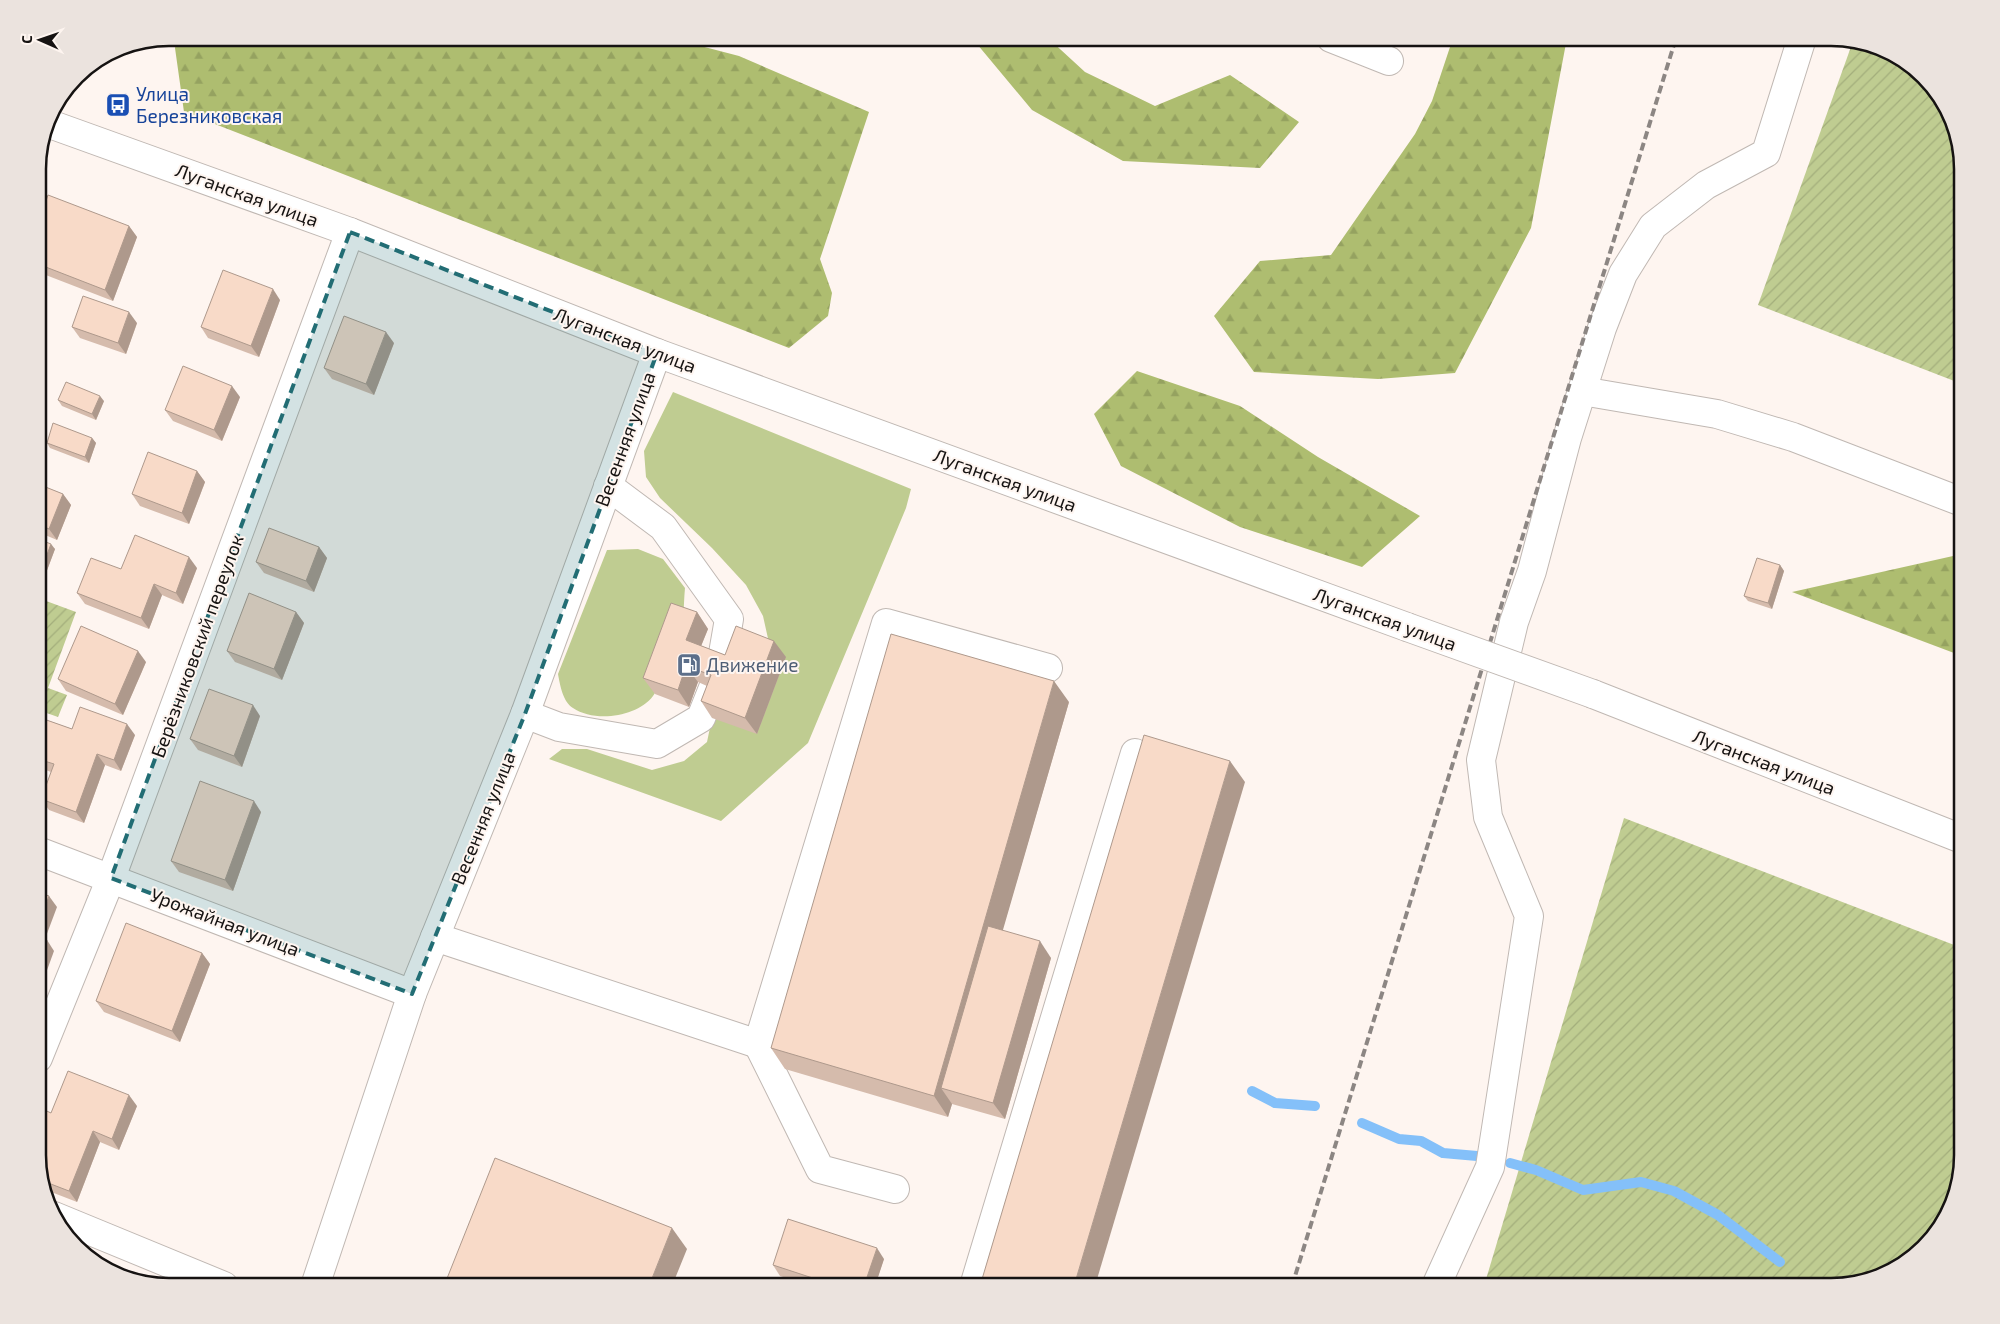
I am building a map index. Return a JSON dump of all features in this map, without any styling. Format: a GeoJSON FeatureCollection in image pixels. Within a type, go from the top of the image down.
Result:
{"type":"FeatureCollection","features":[{"type":"Feature","properties":{"kind":"main road"},"geometry":{"type":"LineString","coordinates":[[1352,46],[1389,61]]}},
{"type":"Feature","properties":{"kind":"main road"},"geometry":{"type":"LineString","coordinates":[[1440,1278],[1490,1167],[1529,916],[1488,817],[1481,760],[1514,622],[1532,571],[1582,391],[1622,274],[1653,226],[1706,185],[1766,153],[1799,46]]}},
{"type":"Feature","properties":{"kind":"main road","name":"Луганская улица"},"geometry":{"type":"LineString","coordinates":[[54,126],[350,232],[657,353],[1593,694],[1954,836]]}},
{"type":"Feature","properties":{"kind":"main road","name":"Берёзниковский переулок"},"geometry":{"type":"LineString","coordinates":[[47,1036],[111,878],[350,232]]}},
{"type":"Feature","properties":{"kind":"main road","name":"Весенняя улица"},"geometry":{"type":"LineString","coordinates":[[318,1278],[412,994],[525,714],[657,353]]}},
{"type":"Feature","properties":{"kind":"main road"},"geometry":{"type":"LineString","coordinates":[[1582,391],[1717,414],[1793,437],[1954,499]]}},
{"type":"Feature","properties":{"kind":"main road"},"geometry":{"type":"LineString","coordinates":[[525,714],[559,726],[657,744],[702,718],[717,676],[729,619],[663,527],[608,486]]}},
{"type":"Feature","properties":{"kind":"main road"},"geometry":{"type":"LineString","coordinates":[[895,1188],[820,1169],[758,1044],[886,623],[1048,668]]}},
{"type":"Feature","properties":{"kind":"main road"},"geometry":{"type":"LineString","coordinates":[[976,1278],[1135,752]]}},
{"type":"Feature","properties":{"kind":"main road","name":"Урожайная улица"},"geometry":{"type":"LineString","coordinates":[[47,855],[412,994]]}},
{"type":"Feature","properties":{"kind":"main road"},"geometry":{"type":"LineString","coordinates":[[435,937],[758,1044]]}},
{"type":"Feature","properties":{"kind":"main road"},"geometry":{"type":"LineString","coordinates":[[66,1221],[205,1278]]}},
{"type":"Feature","properties":{"kind":"highlighted area"},"geometry":{"type":"Polygon","coordinates":[[[350,232],[657,353],[525,714],[412,994],[111,878],[350,232]]]}},
{"type":"Feature","properties":{"kind":"green space"},"geometry":{"type":"Polygon","coordinates":[[[1057,46],[1085,72],[1155,106],[1230,75],[1299,122],[1260,168],[1123,161],[1032,110],[979,47],[1057,46]]]}},
{"type":"Feature","properties":{"kind":"green space"},"geometry":{"type":"Polygon","coordinates":[[[1450,46],[1565,46],[1531,228],[1455,373],[1378,379],[1254,372],[1214,316],[1260,261],[1331,255],[1415,134],[1432,101],[1450,46]]]}},
{"type":"Feature","properties":{"kind":"green space"},"geometry":{"type":"Polygon","coordinates":[[[703,47],[739,56],[869,112],[820,259],[832,293],[828,316],[789,348],[184,112],[175,48],[703,47]]]}},
{"type":"Feature","properties":{"kind":"green space"},"geometry":{"type":"Polygon","coordinates":[[[1851,48],[1878,56],[1899,67],[1923,88],[1933,101],[1941,115],[1951,145],[1954,169],[1954,381],[1758,305],[1851,48]]]}},
{"type":"Feature","properties":{"kind":"green space"},"geometry":{"type":"Polygon","coordinates":[[[1137,371],[1240,406],[1318,457],[1420,516],[1362,567],[1240,527],[1121,466],[1094,414],[1137,371]]]}},
{"type":"Feature","properties":{"kind":"green space"},"geometry":{"type":"Polygon","coordinates":[[[673,392],[911,489],[906,508],[808,743],[721,821],[549,759],[562,749],[587,749],[652,770],[684,761],[707,742],[712,718],[771,652],[763,616],[746,585],[712,548],[660,498],[646,477],[644,451],[673,392]]]}},
{"type":"Feature","properties":{"kind":"green space"},"geometry":{"type":"Polygon","coordinates":[[[638,549],[663,559],[685,588],[683,618],[674,646],[656,690],[646,703],[637,709],[615,716],[582,713],[567,702],[562,693],[558,674],[607,550],[638,549]]]}},
{"type":"Feature","properties":{"kind":"green space"},"geometry":{"type":"Polygon","coordinates":[[[1954,556],[1954,653],[1792,592],[1954,556]]]}},
{"type":"Feature","properties":{"kind":"green space"},"geometry":{"type":"Polygon","coordinates":[[[47,601],[76,612],[48,688],[67,695],[58,717],[47,713],[47,601]]]}},
{"type":"Feature","properties":{"kind":"green space"},"geometry":{"type":"Polygon","coordinates":[[[1624,818],[1954,945],[1953,1171],[1947,1194],[1933,1223],[1923,1236],[1906,1252],[1878,1268],[1862,1274],[1831,1278],[1486,1278],[1624,818]]]}},
{"type":"Feature","properties":{"kind":"building"},"geometry":{"type":"Polygon","coordinates":[[[48,195],[129,226],[105,290],[47,267],[48,195]]]}},
{"type":"Feature","properties":{"kind":"building"},"geometry":{"type":"Polygon","coordinates":[[[223,270],[273,289],[251,346],[201,327],[223,270]]]}},
{"type":"Feature","properties":{"kind":"building"},"geometry":{"type":"Polygon","coordinates":[[[83,296],[129,312],[118,343],[72,327],[83,296]]]}},
{"type":"Feature","properties":{"kind":"building"},"geometry":{"type":"Polygon","coordinates":[[[344,316],[386,332],[366,384],[324,368],[344,316]]]}},
{"type":"Feature","properties":{"kind":"building"},"geometry":{"type":"Polygon","coordinates":[[[183,366],[232,386],[214,430],[165,410],[183,366]]]}},
{"type":"Feature","properties":{"kind":"building"},"geometry":{"type":"Polygon","coordinates":[[[66,382],[100,396],[92,414],[58,400],[66,382]]]}},
{"type":"Feature","properties":{"kind":"building"},"geometry":{"type":"Polygon","coordinates":[[[53,423],[92,438],[85,457],[47,443],[53,423]]]}},
{"type":"Feature","properties":{"kind":"building"},"geometry":{"type":"Polygon","coordinates":[[[148,452],[197,471],[182,513],[132,494],[148,452]]]}},
{"type":"Feature","properties":{"kind":"building"},"geometry":{"type":"Polygon","coordinates":[[[47,488],[63,494],[49,529],[47,528],[47,488]]]}},
{"type":"Feature","properties":{"kind":"building"},"geometry":{"type":"Polygon","coordinates":[[[269,528],[319,547],[306,581],[256,562],[269,528]]]}},
{"type":"Feature","properties":{"kind":"building"},"geometry":{"type":"Polygon","coordinates":[[[135,535],[189,557],[176,593],[154,584],[141,618],[77,593],[91,558],[121,569],[135,535]]]}},
{"type":"Feature","properties":{"kind":"building"},"geometry":{"type":"Polygon","coordinates":[[[47,542],[51,544],[47,555],[47,542]]]}},
{"type":"Feature","properties":{"kind":"building"},"geometry":{"type":"Polygon","coordinates":[[[1757,558],[1780,565],[1768,603],[1744,596],[1757,558]]]}},
{"type":"Feature","properties":{"kind":"building"},"geometry":{"type":"Polygon","coordinates":[[[249,593],[296,612],[274,669],[227,651],[249,593]]]}},
{"type":"Feature","properties":{"kind":"building"},"geometry":{"type":"Polygon","coordinates":[[[671,603],[697,612],[686,640],[725,655],[736,626],[774,641],[745,718],[701,701],[711,675],[686,666],[678,690],[643,678],[671,603]]]}},
{"type":"Feature","properties":{"kind":"building"},"geometry":{"type":"Polygon","coordinates":[[[81,626],[138,651],[115,704],[58,679],[81,626]]]}},
{"type":"Feature","properties":{"kind":"building"},"geometry":{"type":"Polygon","coordinates":[[[891,634],[1054,681],[934,1096],[771,1048],[891,634]]]}},
{"type":"Feature","properties":{"kind":"building"},"geometry":{"type":"Polygon","coordinates":[[[209,689],[253,705],[234,756],[190,739],[209,689]]]}},
{"type":"Feature","properties":{"kind":"building"},"geometry":{"type":"Polygon","coordinates":[[[80,707],[127,724],[114,760],[97,754],[76,812],[47,801],[47,783],[54,764],[47,762],[47,720],[72,729],[80,707]]]}},
{"type":"Feature","properties":{"kind":"building"},"geometry":{"type":"Polygon","coordinates":[[[1144,735],[1230,761],[1076,1278],[982,1278],[1144,735]]]}},
{"type":"Feature","properties":{"kind":"building"},"geometry":{"type":"Polygon","coordinates":[[[200,781],[254,801],[225,880],[171,861],[200,781]]]}},
{"type":"Feature","properties":{"kind":"building"},"geometry":{"type":"Polygon","coordinates":[[[126,923],[202,953],[172,1031],[96,1001],[126,923]]]}},
{"type":"Feature","properties":{"kind":"building"},"geometry":{"type":"Polygon","coordinates":[[[988,926],[1040,941],[993,1103],[941,1088],[988,926]]]}},
{"type":"Feature","properties":{"kind":"building"},"geometry":{"type":"Polygon","coordinates":[[[68,1071],[129,1095],[112,1139],[93,1131],[69,1191],[50,1184],[47,1163],[47,1111],[51,1113],[68,1071]]]}},
{"type":"Feature","properties":{"kind":"building"},"geometry":{"type":"Polygon","coordinates":[[[495,1158],[672,1228],[652,1278],[447,1278],[495,1158]]]}},
{"type":"Feature","properties":{"kind":"building"},"geometry":{"type":"Polygon","coordinates":[[[788,1219],[877,1248],[867,1278],[813,1278],[773,1265],[788,1219]]]}},
{"type":"Feature","properties":{"kind":"waterway"},"geometry":{"type":"LineString","coordinates":[[1252,1091],[1275,1103],[1315,1106]]}},
{"type":"Feature","properties":{"kind":"waterway"},"geometry":{"type":"LineString","coordinates":[[1362,1123],[1399,1139],[1421,1141],[1443,1153],[1477,1156]]}},
{"type":"Feature","properties":{"kind":"waterway"},"geometry":{"type":"LineString","coordinates":[[1510,1163],[1536,1170],[1583,1190],[1641,1182],[1674,1191],[1718,1215],[1780,1262]]}},
{"type":"Feature","properties":{"kind":"railway"},"geometry":{"type":"LineString","coordinates":[[1294,1278],[1674,46]]}},
{"type":"Feature","properties":{"kind":"place","name":"Улица Березниковская"},"geometry":{"type":"Point","coordinates":[118,105]}},
{"type":"Feature","properties":{"kind":"place","name":"Движение"},"geometry":{"type":"Point","coordinates":[689,665]}}]}
